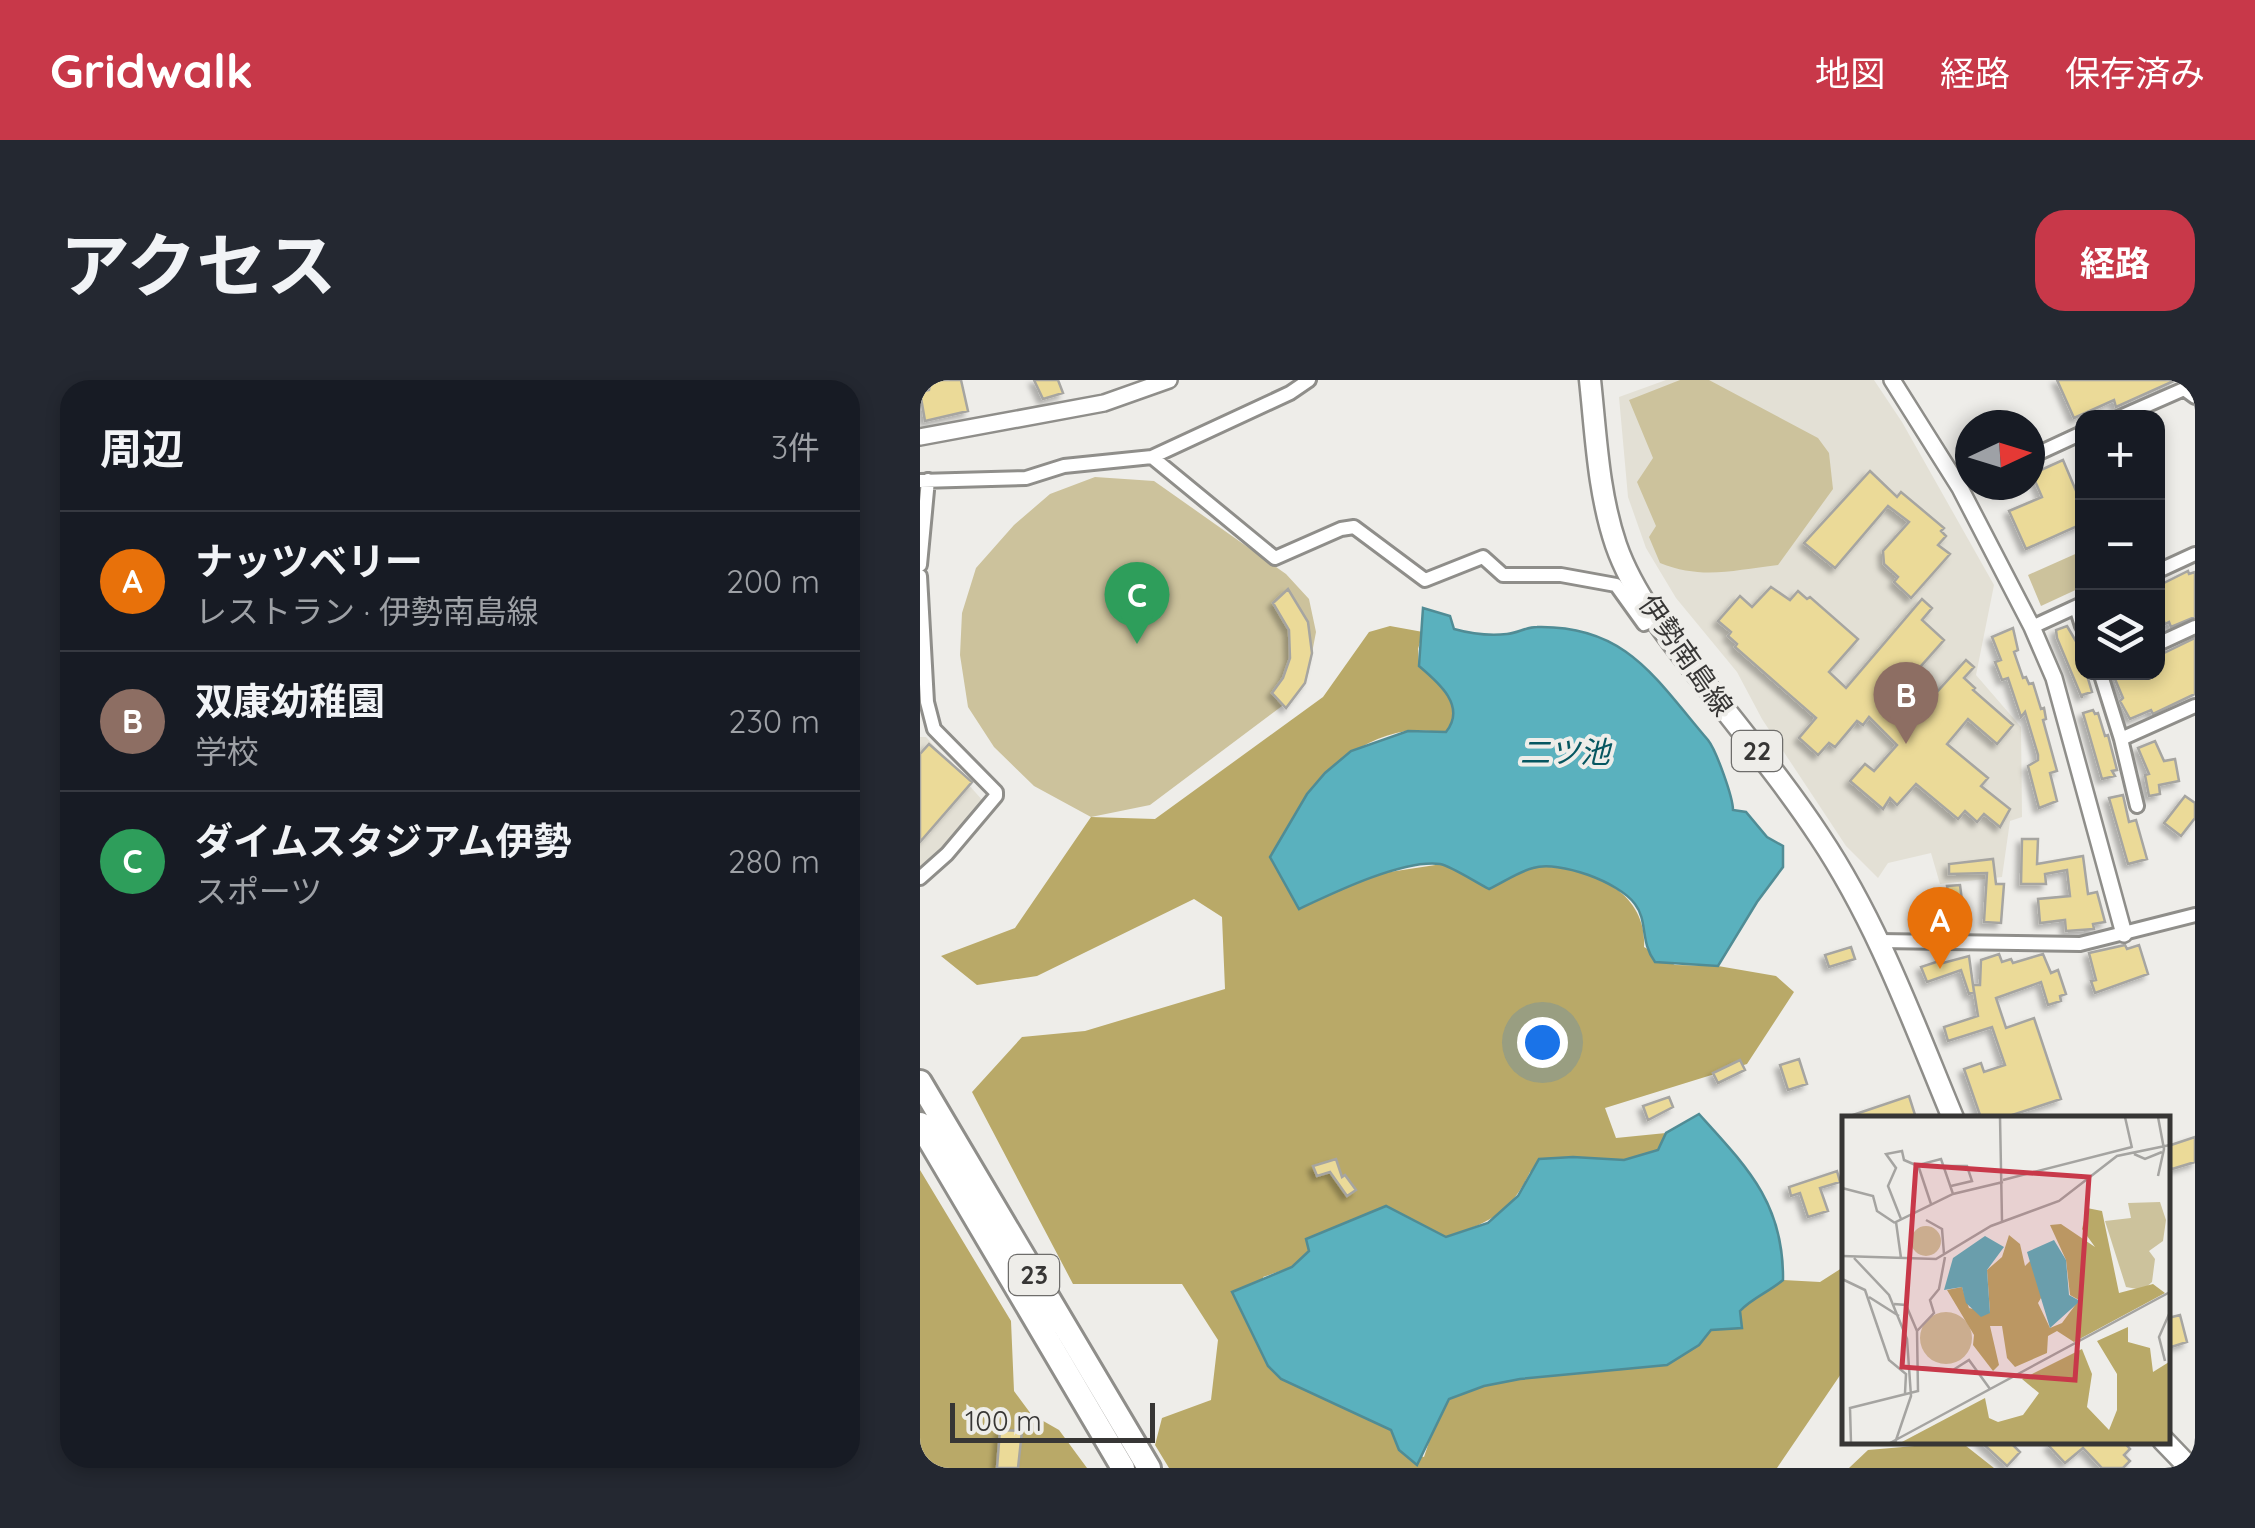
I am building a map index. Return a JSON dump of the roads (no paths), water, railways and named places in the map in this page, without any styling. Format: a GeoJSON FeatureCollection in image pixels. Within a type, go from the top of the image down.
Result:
{"type":"FeatureCollection","features":[{"type":"Feature","properties":{"kind":"highway","name":"23"},"geometry":{"type":"LineString","coordinates":[[920,1082],[1148,1468]]}},
{"type":"Feature","properties":{"kind":"highway","name":"23"},"geometry":{"type":"LineString","coordinates":[[920,1124],[1123,1468]]}},
{"type":"Feature","properties":{"kind":"main road","name":"伊勢南島線"},"geometry":{"type":"LineString","coordinates":[[1590,380],[1600,480],[1617,547],[1656,618],[1820,836],[1880,941],[1952,1116]]}},
{"type":"Feature","properties":{"kind":"main road"},"geometry":{"type":"LineString","coordinates":[[2165,1443],[2190,1468]]}},
{"type":"Feature","properties":{"kind":"street"},"geometry":{"type":"LineString","coordinates":[[920,437],[1104,403],[1169,380]]}},
{"type":"Feature","properties":{"kind":"street"},"geometry":{"type":"LineString","coordinates":[[920,564],[924,480],[1026,478],[1064,466],[1152,457],[1290,393],[1309,380]]}},
{"type":"Feature","properties":{"kind":"street"},"geometry":{"type":"LineString","coordinates":[[1892,380],[1955,471]]}},
{"type":"Feature","properties":{"kind":"street"},"geometry":{"type":"LineString","coordinates":[[2135,410],[2177,391],[2193,389]]}},
{"type":"Feature","properties":{"kind":"street"},"geometry":{"type":"LineString","coordinates":[[2045,450],[2075,436]]}},
{"type":"Feature","properties":{"kind":"street"},"geometry":{"type":"LineString","coordinates":[[1152,457],[1276,558],[1354,527],[1425,580],[1483,557],[1503,575],[1562,574],[1616,586],[1644,624],[1656,618]]}},
{"type":"Feature","properties":{"kind":"street"},"geometry":{"type":"LineString","coordinates":[[1972,500],[2054,678],[2124,934]]}},
{"type":"Feature","properties":{"kind":"street"},"geometry":{"type":"LineString","coordinates":[[2165,568],[2195,554]]}},
{"type":"Feature","properties":{"kind":"street"},"geometry":{"type":"LineString","coordinates":[[920,576],[927,702],[934,729],[996,796],[920,878]]}},
{"type":"Feature","properties":{"kind":"street"},"geometry":{"type":"LineString","coordinates":[[2032,626],[2075,608]]}},
{"type":"Feature","properties":{"kind":"street"},"geometry":{"type":"LineString","coordinates":[[2165,641],[2195,627]]}},
{"type":"Feature","properties":{"kind":"street"},"geometry":{"type":"LineString","coordinates":[[2103,680],[2138,806]]}},
{"type":"Feature","properties":{"kind":"street"},"geometry":{"type":"LineString","coordinates":[[2122,739],[2195,706]]}},
{"type":"Feature","properties":{"kind":"street"},"geometry":{"type":"LineString","coordinates":[[1880,941],[2080,944],[2195,915]]}},
{"type":"Feature","properties":{"kind":"water","name":"二ツ池"},"geometry":{"type":"Polygon","coordinates":[[[1423,608],[1450,616],[1454,629],[1474,633],[1507,634],[1537,627],[1594,635],[1616,646],[1654,676],[1708,740],[1724,774],[1733,810],[1746,812],[1767,837],[1783,846],[1783,867],[1718,966],[1655,962],[1647,947],[1642,917],[1627,896],[1603,881],[1558,867],[1527,870],[1489,889],[1440,864],[1425,864],[1368,879],[1299,909],[1270,857],[1307,794],[1351,751],[1408,731],[1446,732],[1452,722],[1448,695],[1419,666],[1423,608]]]}},
{"type":"Feature","properties":{"kind":"water"},"geometry":{"type":"Polygon","coordinates":[[[1699,1114],[1747,1170],[1770,1208],[1782,1253],[1783,1280],[1740,1311],[1742,1328],[1711,1330],[1699,1345],[1667,1365],[1520,1379],[1484,1386],[1449,1399],[1417,1465],[1399,1450],[1391,1430],[1281,1379],[1268,1366],[1232,1292],[1292,1267],[1309,1251],[1306,1239],[1386,1206],[1446,1237],[1488,1223],[1518,1196],[1539,1159],[1624,1160],[1658,1150],[1666,1133],[1699,1114]]]}},
{"type":"Feature","properties":{"kind":"place","name":"ダイムスタジアム伊勢"},"geometry":{"type":"Point","coordinates":[1137,644]}},
{"type":"Feature","properties":{"kind":"place","name":"双康幼稚園"},"geometry":{"type":"Point","coordinates":[1906,744]}},
{"type":"Feature","properties":{"kind":"place","name":"ナッツベリー"},"geometry":{"type":"Point","coordinates":[1940,969]}}]}
